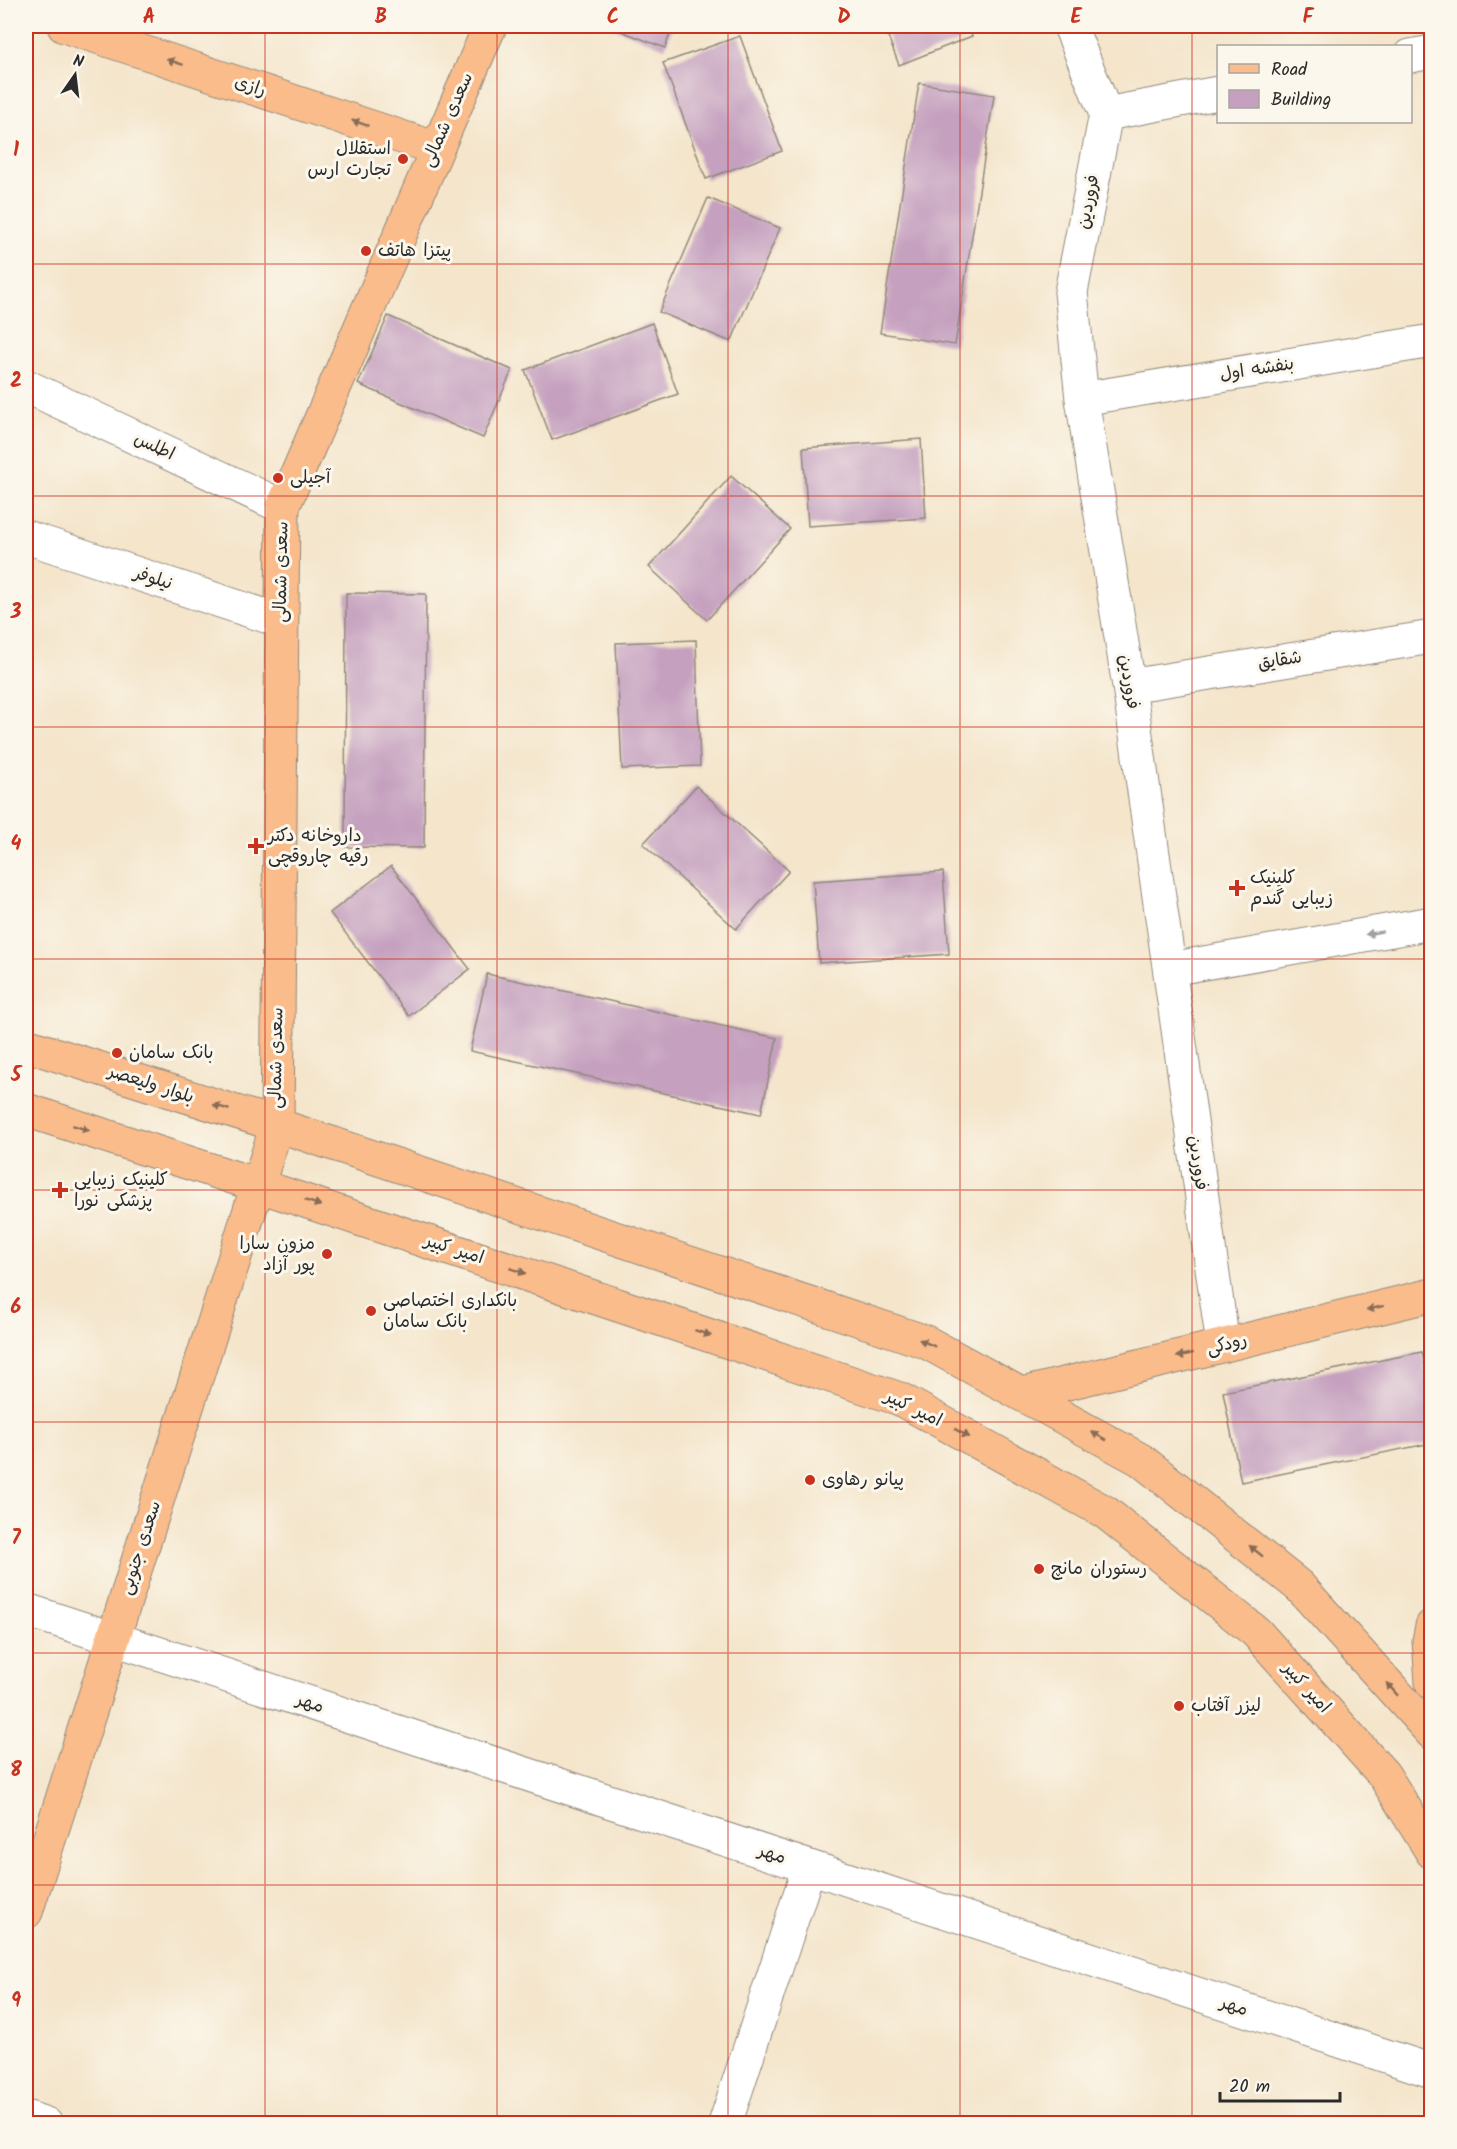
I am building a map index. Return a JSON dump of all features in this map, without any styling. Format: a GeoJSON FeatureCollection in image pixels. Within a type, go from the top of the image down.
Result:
{"type":"FeatureCollection","features":[{"type":"Feature","properties":{"kind":"main road","name":"رازی"},"geometry":{"type":"LineString","coordinates":[[64,26],[435,148]]}},
{"type":"Feature","properties":{"kind":"main road","name":"سعدى شمالى"},"geometry":{"type":"LineString","coordinates":[[257,1185],[276,1125],[284,507],[435,148],[490,26]]}},
{"type":"Feature","properties":{"kind":"main road","name":"بلوار ولیعصر"},"geometry":{"type":"LineString","coordinates":[[26,1045],[276,1125]]}},
{"type":"Feature","properties":{"kind":"main road"},"geometry":{"type":"LineString","coordinates":[[26,1110],[257,1185]]}},
{"type":"Feature","properties":{"kind":"main road"},"geometry":{"type":"LineString","coordinates":[[276,1125],[926,1342],[1141,1460],[1299,1586],[1431,1733]]}},
{"type":"Feature","properties":{"kind":"main road","name":"سعدى جنوبی"},"geometry":{"type":"LineString","coordinates":[[26,1912],[257,1185]]}},
{"type":"Feature","properties":{"kind":"main road","name":"امیر کبیر"},"geometry":{"type":"LineString","coordinates":[[257,1185],[900,1399],[1105,1512],[1256,1632],[1384,1775],[1431,1852]]}},
{"type":"Feature","properties":{"kind":"main road","name":"رودکى"},"geometry":{"type":"LineString","coordinates":[[1022,1394],[1431,1295]]}},
{"type":"Feature","properties":{"kind":"main road"},"geometry":{"type":"LineString","coordinates":[[1431,1626],[1429,1641],[1431,1683]]}},
{"type":"Feature","properties":{"kind":"street"},"geometry":{"type":"LineString","coordinates":[[1070,26],[1106,114],[1217,93]]}},
{"type":"Feature","properties":{"kind":"street"},"geometry":{"type":"LineString","coordinates":[[1412,56],[1431,52]]}},
{"type":"Feature","properties":{"kind":"street","name":"فروردین"},"geometry":{"type":"LineString","coordinates":[[1106,114],[1071,292],[1082,399],[1129,686],[1223,1345]]}},
{"type":"Feature","properties":{"kind":"street","name":"بنفشه اول"},"geometry":{"type":"LineString","coordinates":[[1082,399],[1431,341]]}},
{"type":"Feature","properties":{"kind":"street","name":"اطلس"},"geometry":{"type":"LineString","coordinates":[[26,386],[284,507]]}},
{"type":"Feature","properties":{"kind":"street","name":"نیلوفر"},"geometry":{"type":"LineString","coordinates":[[26,537],[281,621]]}},
{"type":"Feature","properties":{"kind":"street","name":"شقایق"},"geometry":{"type":"LineString","coordinates":[[1129,686],[1431,637]]}},
{"type":"Feature","properties":{"kind":"street"},"geometry":{"type":"LineString","coordinates":[[1170,969],[1431,922]]}},
{"type":"Feature","properties":{"kind":"street","name":"مهر"},"geometry":{"type":"LineString","coordinates":[[26,1610],[1431,2071]]}},
{"type":"Feature","properties":{"kind":"street"},"geometry":{"type":"LineString","coordinates":[[725,2124],[809,1867]]}},
{"type":"Feature","properties":{"kind":"street"},"geometry":{"type":"LineString","coordinates":[[26,2117],[46,2124]]}},
{"type":"Feature","properties":{"kind":"building"},"geometry":{"type":"Polygon","coordinates":[[[608,26],[673,26],[665,48],[608,26]]]}},
{"type":"Feature","properties":{"kind":"building"},"geometry":{"type":"Polygon","coordinates":[[[884,26],[968,26],[972,36],[899,65],[884,26]]]}},
{"type":"Feature","properties":{"kind":"building"},"geometry":{"type":"Polygon","coordinates":[[[740,36],[782,151],[706,179],[663,63],[740,36]]]}},
{"type":"Feature","properties":{"kind":"building"},"geometry":{"type":"Polygon","coordinates":[[[919,83],[994,95],[955,345],[880,333],[919,83]]]}},
{"type":"Feature","properties":{"kind":"building"},"geometry":{"type":"Polygon","coordinates":[[[708,198],[780,228],[731,342],[659,312],[708,198]]]}},
{"type":"Feature","properties":{"kind":"building"},"geometry":{"type":"Polygon","coordinates":[[[388,316],[512,370],[483,438],[358,384],[388,316]]]}},
{"type":"Feature","properties":{"kind":"building"},"geometry":{"type":"Polygon","coordinates":[[[652,323],[678,394],[552,440],[525,370],[652,323]]]}},
{"type":"Feature","properties":{"kind":"building"},"geometry":{"type":"Polygon","coordinates":[[[921,439],[926,518],[808,526],[803,448],[921,439]]]}},
{"type":"Feature","properties":{"kind":"building"},"geometry":{"type":"Polygon","coordinates":[[[731,476],[790,529],[707,620],[649,567],[731,476]]]}},
{"type":"Feature","properties":{"kind":"building"},"geometry":{"type":"Polygon","coordinates":[[[346,593],[426,594],[424,848],[345,847],[346,593]]]}},
{"type":"Feature","properties":{"kind":"building"},"geometry":{"type":"Polygon","coordinates":[[[696,640],[700,766],[622,769],[616,643],[696,640]]]}},
{"type":"Feature","properties":{"kind":"building"},"geometry":{"type":"Polygon","coordinates":[[[696,786],[789,871],[736,929],[643,844],[696,786]]]}},
{"type":"Feature","properties":{"kind":"building"},"geometry":{"type":"Polygon","coordinates":[[[391,866],[470,969],[409,1016],[330,913],[391,866]]]}},
{"type":"Feature","properties":{"kind":"building"},"geometry":{"type":"Polygon","coordinates":[[[943,872],[949,954],[819,963],[813,881],[943,872]]]}},
{"type":"Feature","properties":{"kind":"building"},"geometry":{"type":"Polygon","coordinates":[[[487,974],[777,1038],[761,1114],[470,1051],[487,974]]]}},
{"type":"Feature","properties":{"kind":"building"},"geometry":{"type":"Polygon","coordinates":[[[1422,1352],[1432,1397],[1432,1443],[1241,1482],[1223,1392],[1422,1352]]]}},
{"type":"Feature","properties":{"kind":"place","name":"استقلال تجارت ارس"},"geometry":{"type":"Point","coordinates":[403,159]}},
{"type":"Feature","properties":{"kind":"place","name":"پیتزا هاتف"},"geometry":{"type":"Point","coordinates":[366,251]}},
{"type":"Feature","properties":{"kind":"place","name":"آجیلی"},"geometry":{"type":"Point","coordinates":[278,478]}},
{"type":"Feature","properties":{"kind":"place","name":"داروخانه دکتر رقیه چاروقچی"},"geometry":{"type":"Point","coordinates":[256,846]}},
{"type":"Feature","properties":{"kind":"place","name":"کلینیک زیبایی گندم"},"geometry":{"type":"Point","coordinates":[1237,888]}},
{"type":"Feature","properties":{"kind":"place","name":"بانک سامان"},"geometry":{"type":"Point","coordinates":[117,1053]}},
{"type":"Feature","properties":{"kind":"place","name":"کلینیک زیبایی پزشکی نورا"},"geometry":{"type":"Point","coordinates":[60,1190]}},
{"type":"Feature","properties":{"kind":"place","name":"مزون سارا پور آزاد"},"geometry":{"type":"Point","coordinates":[327,1254]}},
{"type":"Feature","properties":{"kind":"place","name":"بانکداری اختصاصی بانک سامان"},"geometry":{"type":"Point","coordinates":[371,1311]}},
{"type":"Feature","properties":{"kind":"place","name":"پیانو رهاوی"},"geometry":{"type":"Point","coordinates":[810,1480]}},
{"type":"Feature","properties":{"kind":"place","name":"رستوران مانچ"},"geometry":{"type":"Point","coordinates":[1039,1569]}},
{"type":"Feature","properties":{"kind":"place","name":"لیزر آفتاب"},"geometry":{"type":"Point","coordinates":[1179,1706]}}]}
